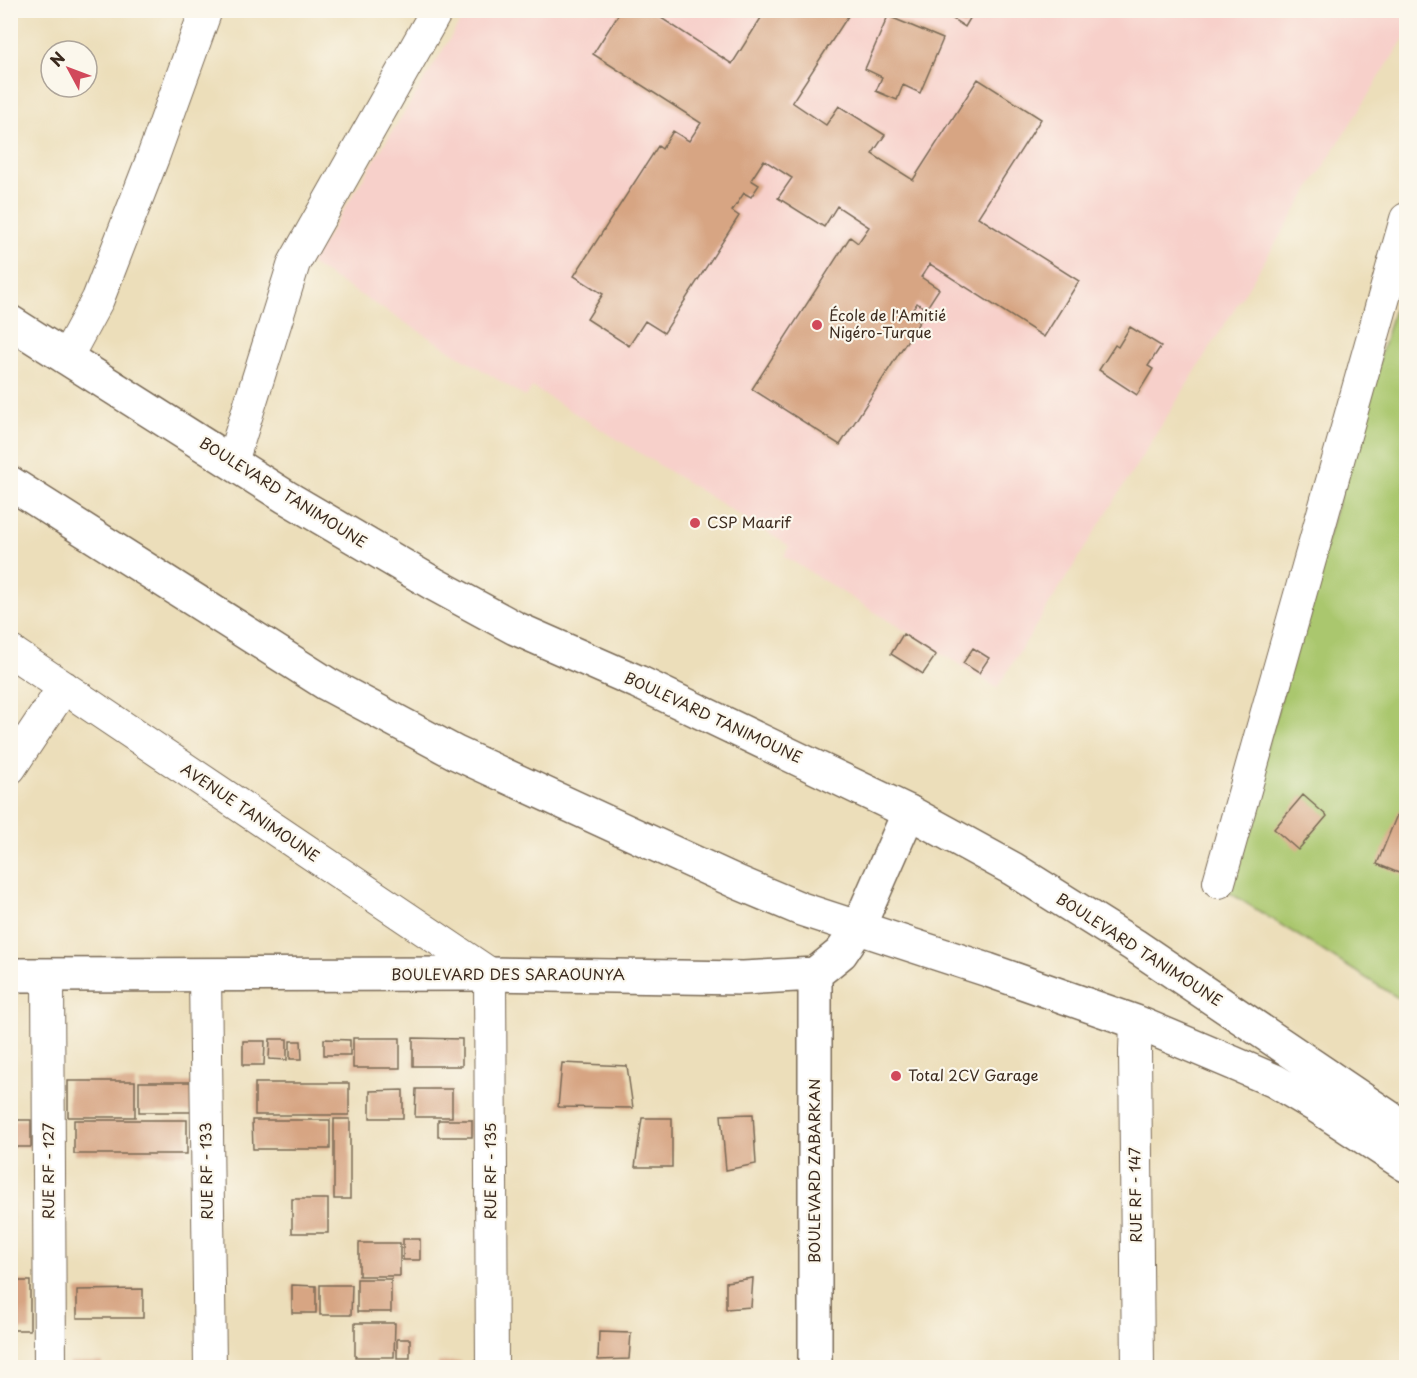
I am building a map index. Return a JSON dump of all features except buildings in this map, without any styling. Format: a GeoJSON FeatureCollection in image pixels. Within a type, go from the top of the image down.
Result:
{"type":"FeatureCollection","features":[{"type":"Feature","properties":{"kind":"main road","name":"BOULEVARD TANIMOUNE"},"geometry":{"type":"LineString","coordinates":[[10,322],[286,497],[373,549],[515,628],[638,682],[909,812],[1013,869],[1134,945],[1407,1129]]}},
{"type":"Feature","properties":{"kind":"main road"},"geometry":{"type":"LineString","coordinates":[[10,483],[327,684],[456,753],[739,883],[801,909],[988,969],[1136,1022],[1275,1081],[1407,1165]]}},
{"type":"Feature","properties":{"kind":"main road"},"geometry":{"type":"LineString","coordinates":[[815,974],[841,953],[858,928],[909,812]]}},
{"type":"Feature","properties":{"kind":"main road","name":"BOULEVARD DES SARAOUNYA"},"geometry":{"type":"LineString","coordinates":[[10,975],[490,974],[743,978],[815,974]]}},
{"type":"Feature","properties":{"kind":"main road","name":"BOULEVARD ZABARKAN"},"geometry":{"type":"LineString","coordinates":[[815,974],[815,1368]]}},
{"type":"Feature","properties":{"kind":"street"},"geometry":{"type":"LineString","coordinates":[[66,358],[98,299],[153,157],[206,10]]}},
{"type":"Feature","properties":{"kind":"street"},"geometry":{"type":"LineString","coordinates":[[232,462],[294,263],[437,10]]}},
{"type":"Feature","properties":{"kind":"street"},"geometry":{"type":"LineString","coordinates":[[1219,882],[1407,219]]}},
{"type":"Feature","properties":{"kind":"street","name":"AVENUE TANIMOUNE"},"geometry":{"type":"LineString","coordinates":[[10,651],[490,974]]}},
{"type":"Feature","properties":{"kind":"street"},"geometry":{"type":"LineString","coordinates":[[10,768],[64,687]]}},
{"type":"Feature","properties":{"kind":"street","name":"RUE RF - 135"},"geometry":{"type":"LineString","coordinates":[[490,974],[492,1368]]}},
{"type":"Feature","properties":{"kind":"street","name":"RUE RF - 127"},"geometry":{"type":"LineString","coordinates":[[48,975],[50,1368]]}},
{"type":"Feature","properties":{"kind":"street","name":"RUE RF - 133"},"geometry":{"type":"LineString","coordinates":[[205,975],[210,1368]]}},
{"type":"Feature","properties":{"kind":"street","name":"RUE RF - 147"},"geometry":{"type":"LineString","coordinates":[[1136,1022],[1138,1368]]}},
{"type":"Feature","properties":{"kind":"shaded area","name":"École de l'Amitié Nigéro-Turque"},"geometry":{"type":"Polygon","coordinates":[[[467,11],[1406,11],[1406,35],[997,688],[784,556],[789,546],[651,460],[532,387],[526,397],[310,264],[467,11]]]}},
{"type":"Feature","properties":{"kind":"green space"},"geometry":{"type":"Polygon","coordinates":[[[1406,268],[1406,1003],[1225,890],[1406,268]]]}},
{"type":"Feature","properties":{"kind":"place","name":"École de l'Amitié Nigéro-Turque"},"geometry":{"type":"Point","coordinates":[817,325]}},
{"type":"Feature","properties":{"kind":"place","name":"CSP Maarif"},"geometry":{"type":"Point","coordinates":[695,523]}},
{"type":"Feature","properties":{"kind":"place","name":"Total 2CV Garage"},"geometry":{"type":"Point","coordinates":[896,1076]}}]}
